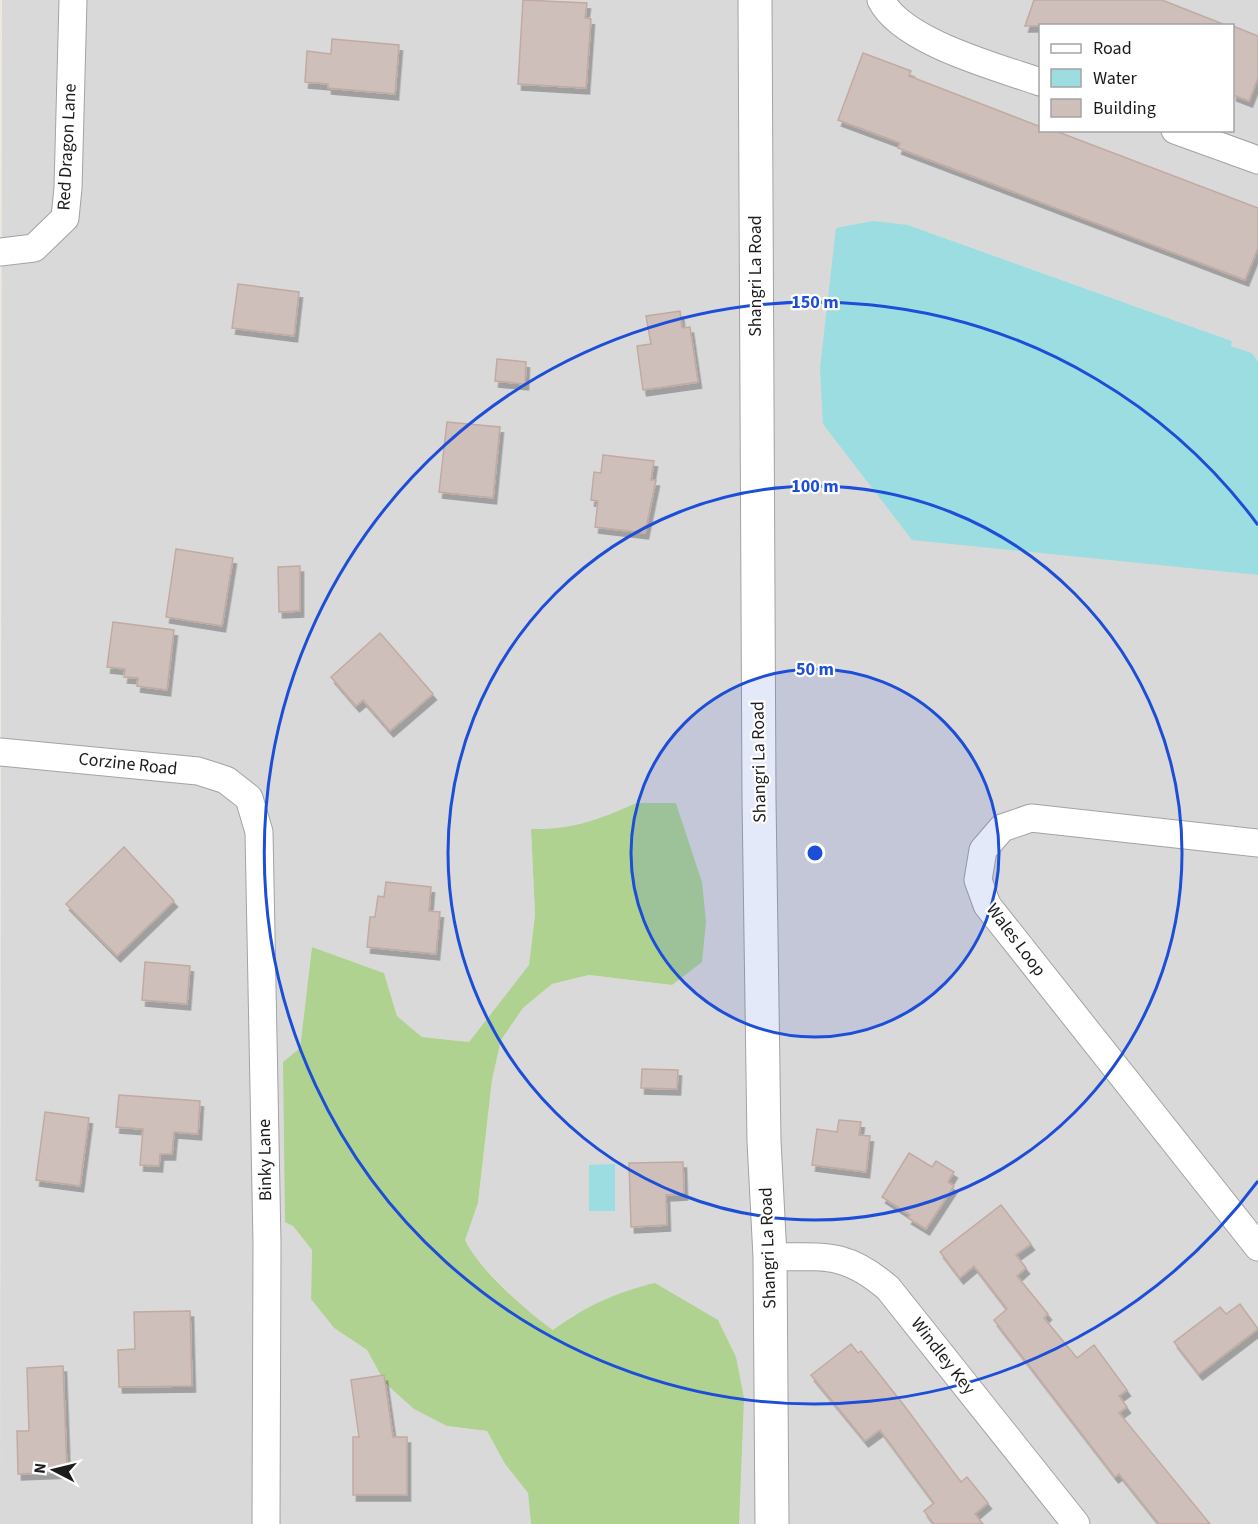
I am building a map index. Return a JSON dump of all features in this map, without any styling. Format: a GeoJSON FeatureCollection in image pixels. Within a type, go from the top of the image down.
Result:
{"type":"FeatureCollection","features":[{"type":"Feature","properties":{"kind":"street","name":"Red Dragon Lane"},"geometry":{"type":"LineString","coordinates":[[0,252],[34,248],[65,218],[68,188],[73,0]]}},
{"type":"Feature","properties":{"kind":"street","name":"Shangri La Road"},"geometry":{"type":"LineString","coordinates":[[755,0],[759,799],[764,1141],[770,1257],[772,1524]]}},
{"type":"Feature","properties":{"kind":"street"},"geometry":{"type":"LineString","coordinates":[[881,0],[910,30],[939,46],[1039,81]]}},
{"type":"Feature","properties":{"kind":"street"},"geometry":{"type":"LineString","coordinates":[[1181,132],[1258,160]]}},
{"type":"Feature","properties":{"kind":"street","name":"Corzine Road"},"geometry":{"type":"LineString","coordinates":[[0,752],[198,771],[226,780],[249,798]]}},
{"type":"Feature","properties":{"kind":"street","name":"Binky Lane"},"geometry":{"type":"LineString","coordinates":[[249,798],[259,832],[267,1243],[266,1524]]}},
{"type":"Feature","properties":{"kind":"street","name":"Wales Loop"},"geometry":{"type":"LineString","coordinates":[[1258,843],[1031,818],[1002,828],[983,850],[978,880],[987,905],[1258,1247]]}},
{"type":"Feature","properties":{"kind":"street","name":"Windley Key"},"geometry":{"type":"LineString","coordinates":[[770,1257],[840,1258],[866,1269],[880,1281],[905,1308],[1076,1524]]}},
{"type":"Feature","properties":{"kind":"shaded area"},"geometry":{"type":"Polygon","coordinates":[[[2,0],[740,0],[758,1524],[739,1524],[739,1478],[646,1285],[572,1316],[553,1330],[531,1316],[472,1255],[464,1240],[478,1203],[492,1080],[501,1040],[523,1008],[552,984],[589,975],[672,985],[702,882],[676,803],[636,803],[598,820],[561,830],[531,829],[535,915],[529,966],[469,1042],[422,1037],[397,1016],[384,973],[312,947],[300,1048],[293,1226],[312,1250],[311,1299],[334,1328],[367,1350],[385,1383],[447,1426],[487,1431],[505,1464],[528,1493],[531,1524],[0,1524],[2,0]]]}},
{"type":"Feature","properties":{"kind":"shaded area"},"geometry":{"type":"Polygon","coordinates":[[[769,0],[1258,0],[1258,361],[1252,353],[1230,346],[1232,341],[908,225],[824,408],[823,424],[1225,571],[1258,575],[1258,1524],[787,1524],[778,1141],[769,0]]]}},
{"type":"Feature","properties":{"kind":"green space"},"geometry":{"type":"Polygon","coordinates":[[[636,803],[676,803],[702,882],[706,922],[702,962],[672,985],[589,975],[552,984],[523,1008],[501,1040],[492,1080],[478,1203],[465,1240],[480,1263],[504,1289],[553,1330],[576,1314],[601,1301],[655,1283],[718,1320],[736,1357],[744,1398],[739,1524],[531,1524],[528,1493],[505,1464],[487,1431],[447,1426],[414,1409],[385,1383],[367,1350],[334,1328],[311,1299],[312,1250],[293,1226],[285,1222],[283,1062],[300,1048],[312,947],[384,973],[397,1016],[422,1037],[469,1042],[529,965],[535,915],[531,829],[573,826],[636,803]]]}},
{"type":"Feature","properties":{"kind":"water"},"geometry":{"type":"Polygon","coordinates":[[[873,221],[908,225],[1232,341],[1231,346],[1252,353],[1258,361],[1258,575],[912,540],[823,424],[820,368],[836,228],[873,221]]]}},
{"type":"Feature","properties":{"kind":"water"},"geometry":{"type":"Polygon","coordinates":[[[615,1164],[615,1211],[589,1211],[589,1165],[615,1164]]]}},
{"type":"Feature","properties":{"kind":"building"},"geometry":{"type":"Polygon","coordinates":[[[523,0],[587,3],[585,18],[591,19],[586,88],[518,84],[523,0]]]}},
{"type":"Feature","properties":{"kind":"building"},"geometry":{"type":"Polygon","coordinates":[[[1034,0],[1162,0],[1223,24],[1039,24],[1039,26],[1025,26],[1034,0]]]}},
{"type":"Feature","properties":{"kind":"building"},"geometry":{"type":"Polygon","coordinates":[[[1234,26],[1258,36],[1258,78],[1249,101],[1234,95],[1234,26]]]}},
{"type":"Feature","properties":{"kind":"building"},"geometry":{"type":"Polygon","coordinates":[[[332,39],[399,45],[395,94],[328,88],[328,84],[305,82],[307,51],[331,54],[332,39]]]}},
{"type":"Feature","properties":{"kind":"building"},"geometry":{"type":"Polygon","coordinates":[[[863,53],[911,71],[909,76],[1039,126],[1039,132],[1058,132],[1258,208],[1258,248],[1245,280],[898,148],[900,143],[838,120],[863,53]]]}},
{"type":"Feature","properties":{"kind":"building"},"geometry":{"type":"Polygon","coordinates":[[[238,284],[299,292],[294,336],[232,328],[238,284]]]}},
{"type":"Feature","properties":{"kind":"building"},"geometry":{"type":"Polygon","coordinates":[[[680,311],[682,328],[690,327],[698,382],[643,390],[637,346],[651,344],[646,316],[680,311]]]}},
{"type":"Feature","properties":{"kind":"building"},"geometry":{"type":"Polygon","coordinates":[[[497,359],[526,362],[525,384],[495,381],[497,359]]]}},
{"type":"Feature","properties":{"kind":"building"},"geometry":{"type":"Polygon","coordinates":[[[447,422],[500,427],[493,498],[439,492],[447,422]]]}},
{"type":"Feature","properties":{"kind":"building"},"geometry":{"type":"Polygon","coordinates":[[[603,455],[654,461],[651,480],[656,480],[645,533],[595,527],[598,501],[591,500],[594,472],[601,473],[603,455]]]}},
{"type":"Feature","properties":{"kind":"building"},"geometry":{"type":"Polygon","coordinates":[[[176,549],[233,558],[222,626],[166,617],[176,549]]]}},
{"type":"Feature","properties":{"kind":"building"},"geometry":{"type":"Polygon","coordinates":[[[300,566],[300,611],[279,612],[278,567],[300,566]]]}},
{"type":"Feature","properties":{"kind":"building"},"geometry":{"type":"Polygon","coordinates":[[[113,622],[174,630],[167,690],[137,686],[138,678],[124,677],[125,669],[107,667],[113,622]]]}},
{"type":"Feature","properties":{"kind":"building"},"geometry":{"type":"Polygon","coordinates":[[[380,633],[433,694],[390,731],[363,700],[356,706],[331,677],[380,633]]]}},
{"type":"Feature","properties":{"kind":"building"},"geometry":{"type":"Polygon","coordinates":[[[124,847],[174,901],[117,956],[66,904],[124,847]]]}},
{"type":"Feature","properties":{"kind":"building"},"geometry":{"type":"Polygon","coordinates":[[[386,882],[431,887],[429,911],[440,912],[436,954],[367,947],[370,917],[375,917],[378,896],[384,897],[386,882]]]}},
{"type":"Feature","properties":{"kind":"building"},"geometry":{"type":"Polygon","coordinates":[[[145,962],[190,966],[187,1004],[142,1000],[145,962]]]}},
{"type":"Feature","properties":{"kind":"building"},"geometry":{"type":"Polygon","coordinates":[[[642,1069],[678,1070],[677,1089],[641,1088],[642,1069]]]}},
{"type":"Feature","properties":{"kind":"building"},"geometry":{"type":"Polygon","coordinates":[[[119,1095],[200,1101],[198,1134],[174,1132],[172,1154],[160,1154],[159,1166],[140,1165],[143,1129],[116,1127],[119,1095]]]}},
{"type":"Feature","properties":{"kind":"building"},"geometry":{"type":"Polygon","coordinates":[[[45,1112],[89,1118],[80,1186],[36,1180],[45,1112]]]}},
{"type":"Feature","properties":{"kind":"building"},"geometry":{"type":"Polygon","coordinates":[[[839,1120],[861,1122],[859,1135],[870,1136],[866,1172],[812,1165],[817,1129],[837,1132],[839,1120]]]}},
{"type":"Feature","properties":{"kind":"building"},"geometry":{"type":"Polygon","coordinates":[[[909,1153],[932,1167],[936,1161],[954,1172],[948,1182],[954,1186],[926,1229],[908,1218],[910,1215],[882,1197],[909,1153]]]}},
{"type":"Feature","properties":{"kind":"building"},"geometry":{"type":"Polygon","coordinates":[[[683,1162],[684,1194],[666,1195],[667,1225],[631,1227],[629,1163],[683,1162]]]}},
{"type":"Feature","properties":{"kind":"building"},"geometry":{"type":"Polygon","coordinates":[[[1001,1205],[1031,1244],[1016,1255],[1026,1268],[1017,1276],[1048,1314],[1044,1318],[1077,1358],[1094,1345],[1127,1390],[1119,1396],[1127,1407],[1119,1413],[1210,1524],[1159,1524],[1119,1474],[1115,1477],[994,1320],[1007,1309],[974,1266],[960,1278],[940,1252],[1001,1205]]]}},
{"type":"Feature","properties":{"kind":"building"},"geometry":{"type":"Polygon","coordinates":[[[1240,1304],[1258,1329],[1199,1374],[1174,1342],[1220,1307],[1226,1314],[1240,1304]]]}},
{"type":"Feature","properties":{"kind":"building"},"geometry":{"type":"Polygon","coordinates":[[[190,1311],[192,1386],[119,1387],[118,1350],[135,1349],[134,1312],[190,1311]]]}},
{"type":"Feature","properties":{"kind":"building"},"geometry":{"type":"Polygon","coordinates":[[[851,1344],[858,1353],[861,1351],[961,1482],[967,1477],[988,1503],[975,1514],[983,1524],[934,1524],[924,1511],[934,1503],[880,1430],[865,1441],[811,1375],[851,1344]]]}},
{"type":"Feature","properties":{"kind":"building"},"geometry":{"type":"Polygon","coordinates":[[[63,1366],[67,1472],[18,1474],[17,1431],[29,1431],[27,1368],[63,1366]]]}},
{"type":"Feature","properties":{"kind":"building"},"geometry":{"type":"Polygon","coordinates":[[[384,1375],[393,1437],[407,1437],[407,1495],[353,1495],[353,1437],[359,1437],[351,1380],[384,1375]]]}}]}
